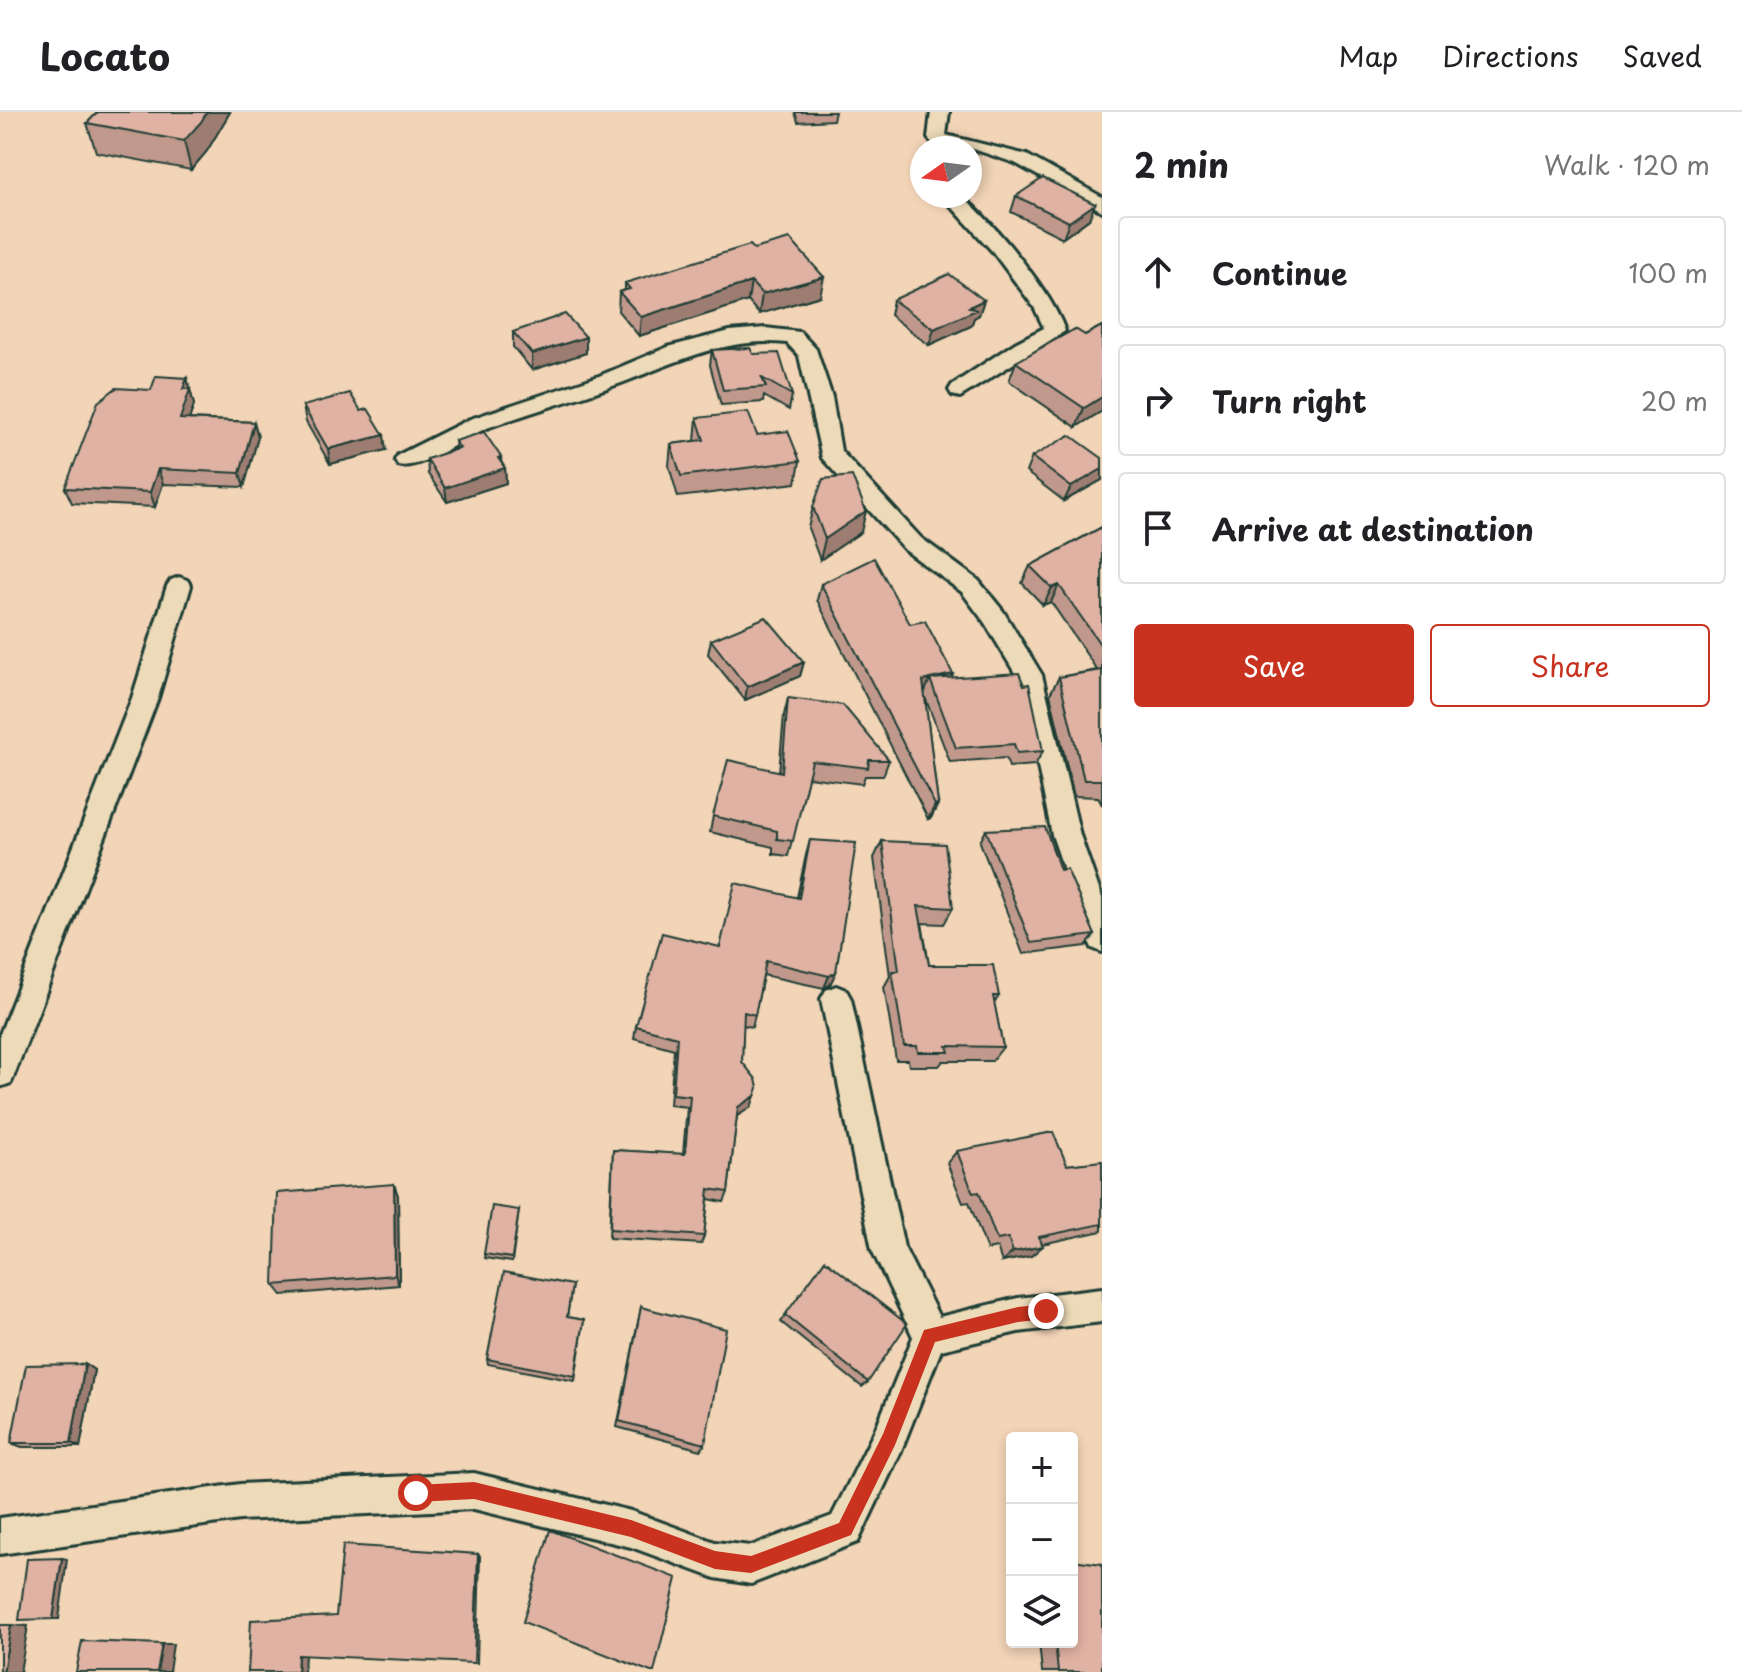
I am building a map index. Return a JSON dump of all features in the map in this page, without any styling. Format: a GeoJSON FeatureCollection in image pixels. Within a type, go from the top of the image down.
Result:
{"type":"FeatureCollection","features":[{"type":"Feature","properties":{"kind":"street"},"geometry":{"type":"LineString","coordinates":[[937,136],[940,112]]}},
{"type":"Feature","properties":{"kind":"street"},"geometry":{"type":"LineString","coordinates":[[982,149],[1021,159],[1102,205]]}},
{"type":"Feature","properties":{"kind":"street"},"geometry":{"type":"LineString","coordinates":[[960,390],[1022,348],[1055,331],[1049,310],[976,217],[965,208]]}},
{"type":"Feature","properties":{"kind":"street"},"geometry":{"type":"LineString","coordinates":[[406,460],[478,424],[606,381],[675,352],[730,337],[765,334],[793,337],[809,354],[821,397],[830,453],[913,544],[970,586],[994,617],[1033,682],[1066,835],[1102,939]]}},
{"type":"Feature","properties":{"kind":"street"},"geometry":{"type":"LineString","coordinates":[[0,1073],[145,698],[179,586]]}},
{"type":"Feature","properties":{"kind":"street"},"geometry":{"type":"LineString","coordinates":[[0,1536],[240,1502],[474,1491],[631,1529],[715,1560],[751,1565],[845,1529],[889,1439],[930,1336],[888,1250],[836,999]]}},
{"type":"Feature","properties":{"kind":"street"},"geometry":{"type":"LineString","coordinates":[[930,1336],[1018,1315],[1102,1305]]}},
{"type":"Feature","properties":{"kind":"building"},"geometry":{"type":"Polygon","coordinates":[[[98,112],[207,112],[184,141],[87,123],[98,112]]]}},
{"type":"Feature","properties":{"kind":"building"},"geometry":{"type":"Polygon","coordinates":[[[1043,178],[1095,204],[1069,222],[1016,196],[1043,178]]]}},
{"type":"Feature","properties":{"kind":"building"},"geometry":{"type":"Polygon","coordinates":[[[790,239],[824,277],[762,294],[751,282],[641,317],[619,292],[630,289],[625,283],[750,245],[754,249],[790,239]]]}},
{"type":"Feature","properties":{"kind":"building"},"geometry":{"type":"Polygon","coordinates":[[[949,274],[984,300],[969,307],[976,310],[934,329],[893,300],[949,274]]]}},
{"type":"Feature","properties":{"kind":"building"},"geometry":{"type":"Polygon","coordinates":[[[565,314],[586,337],[532,354],[513,332],[565,314]]]}},
{"type":"Feature","properties":{"kind":"building"},"geometry":{"type":"Polygon","coordinates":[[[1102,326],[1102,397],[1084,408],[1016,362],[1075,329],[1085,335],[1102,326]]]}},
{"type":"Feature","properties":{"kind":"building"},"geometry":{"type":"Polygon","coordinates":[[[750,348],[753,354],[779,353],[792,395],[762,378],[766,387],[723,390],[712,350],[750,348]]]}},
{"type":"Feature","properties":{"kind":"building"},"geometry":{"type":"Polygon","coordinates":[[[156,376],[187,378],[183,389],[190,389],[180,419],[254,422],[240,473],[158,469],[150,492],[65,488],[98,402],[116,388],[151,390],[156,376]]]}},
{"type":"Feature","properties":{"kind":"building"},"geometry":{"type":"Polygon","coordinates":[[[350,393],[361,411],[368,409],[384,435],[328,449],[303,406],[350,393]]]}},
{"type":"Feature","properties":{"kind":"building"},"geometry":{"type":"Polygon","coordinates":[[[748,412],[757,435],[788,431],[800,461],[681,476],[671,444],[704,440],[697,418],[748,412]]]}},
{"type":"Feature","properties":{"kind":"building"},"geometry":{"type":"Polygon","coordinates":[[[484,432],[505,468],[445,488],[427,459],[460,448],[455,441],[484,432]]]}},
{"type":"Feature","properties":{"kind":"building"},"geometry":{"type":"Polygon","coordinates":[[[1070,435],[1102,458],[1102,469],[1071,487],[1032,457],[1070,435]]]}},
{"type":"Feature","properties":{"kind":"building"},"geometry":{"type":"Polygon","coordinates":[[[852,476],[866,511],[825,539],[813,507],[823,479],[852,476]]]}},
{"type":"Feature","properties":{"kind":"building"},"geometry":{"type":"Polygon","coordinates":[[[1102,527],[1102,647],[1059,585],[1052,588],[1030,566],[1102,527]]]}},
{"type":"Feature","properties":{"kind":"building"},"geometry":{"type":"Polygon","coordinates":[[[874,558],[910,624],[925,621],[953,674],[923,681],[938,804],[935,805],[821,584],[874,558]]]}},
{"type":"Feature","properties":{"kind":"building"},"geometry":{"type":"Polygon","coordinates":[[[766,617],[804,662],[747,687],[711,640],[766,617]]]}},
{"type":"Feature","properties":{"kind":"building"},"geometry":{"type":"Polygon","coordinates":[[[1102,670],[1102,780],[1084,780],[1059,677],[1102,670]]]}},
{"type":"Feature","properties":{"kind":"building"},"geometry":{"type":"Polygon","coordinates":[[[1019,673],[1024,685],[1029,684],[1043,751],[1017,753],[1014,744],[956,748],[930,679],[1019,673]]]}},
{"type":"Feature","properties":{"kind":"building"},"geometry":{"type":"Polygon","coordinates":[[[788,698],[843,705],[889,760],[869,760],[868,768],[812,761],[793,841],[777,839],[777,831],[713,816],[728,760],[782,772],[788,698]]]}},
{"type":"Feature","properties":{"kind":"building"},"geometry":{"type":"Polygon","coordinates":[[[1045,827],[1060,870],[1067,869],[1095,935],[1031,943],[986,830],[1045,827]]]}},
{"type":"Feature","properties":{"kind":"building"},"geometry":{"type":"Polygon","coordinates":[[[810,840],[856,843],[836,972],[829,976],[766,961],[755,1015],[744,1012],[742,1062],[756,1079],[758,1088],[755,1096],[738,1107],[728,1192],[709,1189],[704,1236],[610,1229],[613,1150],[685,1154],[690,1096],[673,1094],[677,1037],[636,1026],[662,933],[720,947],[735,883],[799,898],[810,840]]]}},
{"type":"Feature","properties":{"kind":"building"},"geometry":{"type":"Polygon","coordinates":[[[882,841],[945,844],[953,908],[918,906],[929,965],[993,965],[999,996],[993,996],[1003,1047],[947,1046],[949,1052],[918,1052],[917,1046],[904,1046],[892,971],[899,971],[882,841]]]}},
{"type":"Feature","properties":{"kind":"building"},"geometry":{"type":"Polygon","coordinates":[[[1053,1132],[1067,1165],[1102,1161],[1102,1224],[1039,1237],[1043,1246],[1013,1252],[1008,1238],[997,1240],[979,1192],[973,1193],[957,1151],[1053,1132]]]}},
{"type":"Feature","properties":{"kind":"building"},"geometry":{"type":"Polygon","coordinates":[[[394,1184],[395,1275],[274,1285],[277,1193],[394,1184]]]}},
{"type":"Feature","properties":{"kind":"building"},"geometry":{"type":"Polygon","coordinates":[[[492,1206],[519,1210],[512,1258],[484,1254],[492,1206]]]}},
{"type":"Feature","properties":{"kind":"building"},"geometry":{"type":"Polygon","coordinates":[[[825,1260],[907,1324],[868,1382],[785,1315],[825,1260]]]}},
{"type":"Feature","properties":{"kind":"building"},"geometry":{"type":"Polygon","coordinates":[[[504,1272],[572,1285],[567,1317],[584,1320],[575,1376],[487,1359],[504,1272]]]}},
{"type":"Feature","properties":{"kind":"building"},"geometry":{"type":"Polygon","coordinates":[[[641,1307],[726,1329],[705,1444],[619,1421],[641,1307]]]}},
{"type":"Feature","properties":{"kind":"building"},"geometry":{"type":"Polygon","coordinates":[[[85,1364],[71,1443],[11,1443],[26,1365],[85,1364]]]}},
{"type":"Feature","properties":{"kind":"building"},"geometry":{"type":"Polygon","coordinates":[[[550,1530],[677,1578],[654,1672],[523,1622],[550,1530]]]}},
{"type":"Feature","properties":{"kind":"building"},"geometry":{"type":"Polygon","coordinates":[[[343,1545],[478,1554],[474,1663],[298,1655],[297,1672],[248,1672],[251,1620],[336,1616],[343,1545]]]}},
{"type":"Feature","properties":{"kind":"building"},"geometry":{"type":"Polygon","coordinates":[[[62,1558],[53,1619],[19,1620],[27,1559],[62,1558]]]}},
{"type":"Feature","properties":{"kind":"building"},"geometry":{"type":"Polygon","coordinates":[[[1078,1561],[1102,1564],[1102,1672],[1058,1672],[1056,1648],[1078,1648],[1078,1561]]]}},
{"type":"Feature","properties":{"kind":"building"},"geometry":{"type":"Polygon","coordinates":[[[0,1625],[11,1625],[3,1672],[0,1672],[0,1625]]]}},
{"type":"Feature","properties":{"kind":"building"},"geometry":{"type":"Polygon","coordinates":[[[82,1641],[162,1644],[157,1672],[76,1672],[82,1641]]]}},
{"type":"Feature","properties":{"kind":"route"},"geometry":{"type":"LineString","coordinates":[[416,1493],[474,1491],[631,1529],[715,1560],[751,1565],[845,1529],[889,1439],[930,1336],[950,1329],[1046,1311]]}}]}
